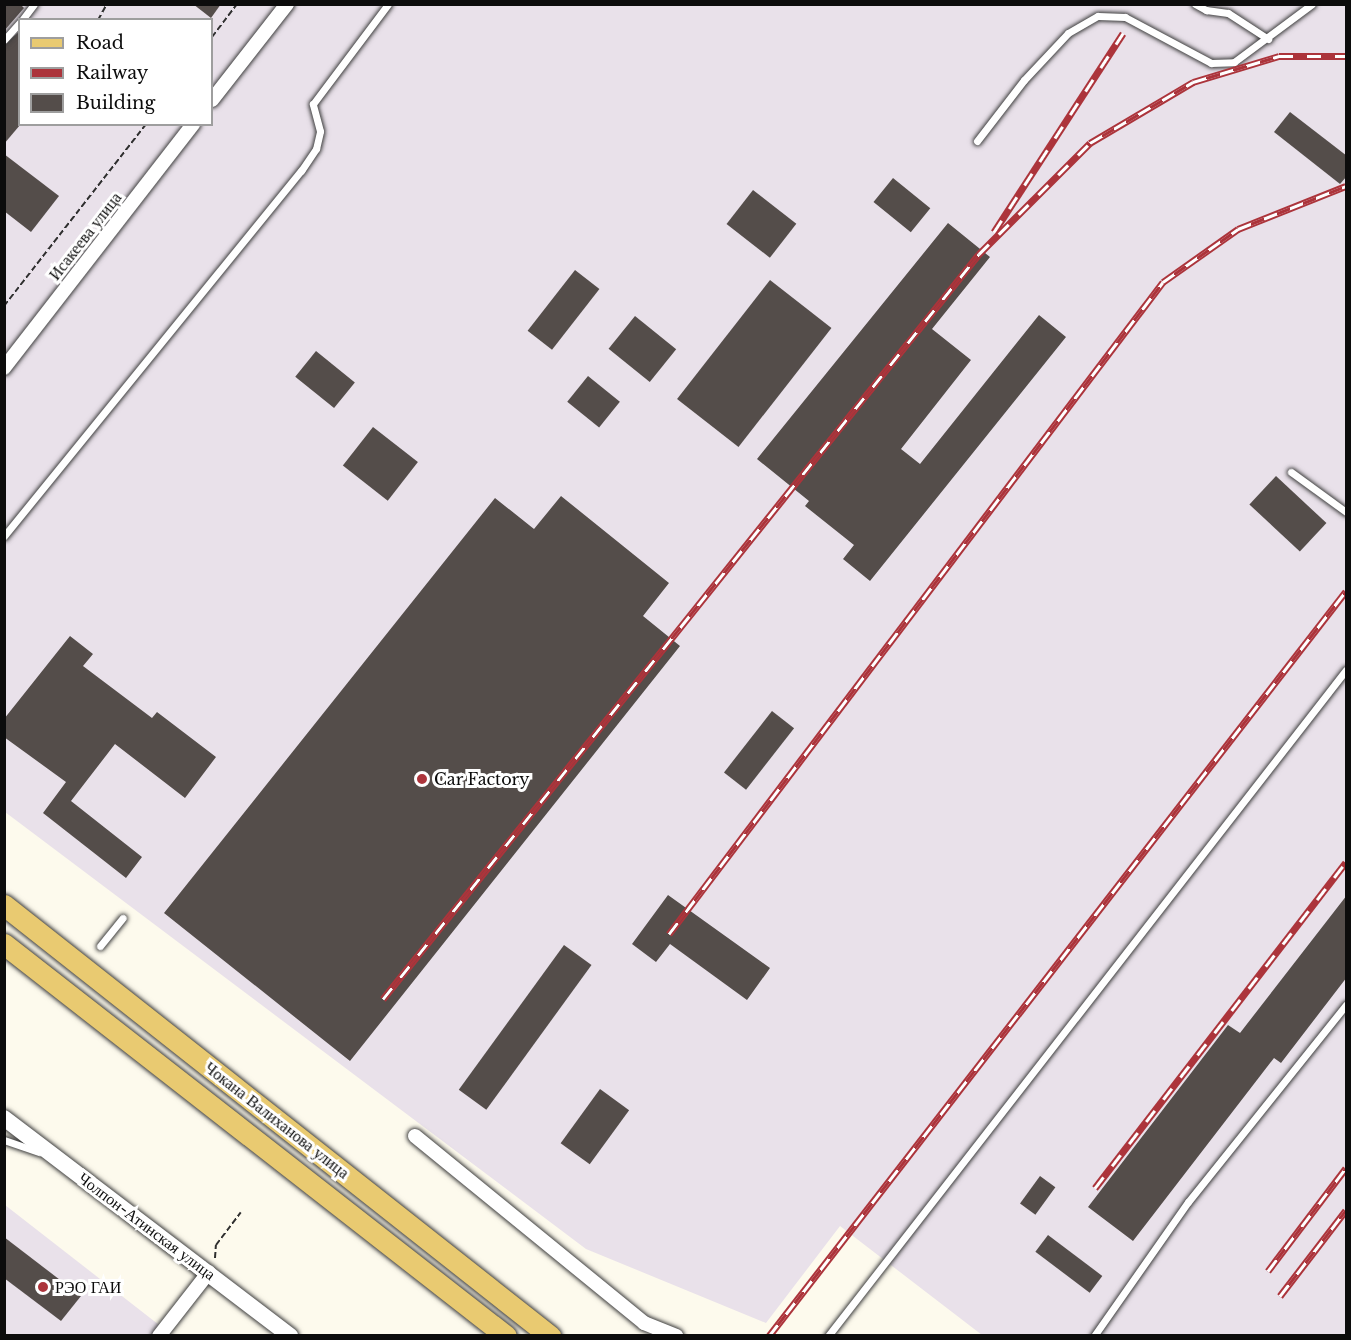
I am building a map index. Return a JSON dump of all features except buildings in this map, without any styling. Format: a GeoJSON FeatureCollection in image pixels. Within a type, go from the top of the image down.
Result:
{"type":"FeatureCollection","features":[{"type":"Feature","properties":{"kind":"main road","name":"Чокана Валиханова улица"},"geometry":{"type":"LineString","coordinates":[[4,905],[550,1335]]}},
{"type":"Feature","properties":{"kind":"main road","name":"Чокана Валиханова улица"},"geometry":{"type":"LineString","coordinates":[[4,944],[506,1335]]}},
{"type":"Feature","properties":{"kind":"main road"},"geometry":{"type":"LineString","coordinates":[[63,990],[83,966]]}},
{"type":"Feature","properties":{"kind":"street"},"geometry":{"type":"LineString","coordinates":[[213,99],[287,4]]}},
{"type":"Feature","properties":{"kind":"street","name":"Исакеева улица"},"geometry":{"type":"LineString","coordinates":[[4,368],[191,126]]}},
{"type":"Feature","properties":{"kind":"street","name":"Чолпон-Атинская улица"},"geometry":{"type":"LineString","coordinates":[[4,1118],[290,1335]]}},
{"type":"Feature","properties":{"kind":"street"},"geometry":{"type":"LineString","coordinates":[[415,1136],[644,1323],[677,1335]]}},
{"type":"Feature","properties":{"kind":"street"},"geometry":{"type":"LineString","coordinates":[[159,1335],[208,1272]]}},
{"type":"Feature","properties":{"kind":"lane"},"geometry":{"type":"LineString","coordinates":[[23,18],[34,4]]}},
{"type":"Feature","properties":{"kind":"lane"},"geometry":{"type":"LineString","coordinates":[[4,536],[301,171],[316,149],[320,131],[313,104],[388,4]]}},
{"type":"Feature","properties":{"kind":"lane"},"geometry":{"type":"LineString","coordinates":[[1195,4],[1206,10],[1228,13],[1268,39]]}},
{"type":"Feature","properties":{"kind":"lane"},"geometry":{"type":"LineString","coordinates":[[977,141],[1024,80],[1068,33],[1098,16],[1125,17],[1211,63],[1234,62],[1268,39],[1312,4]]}},
{"type":"Feature","properties":{"kind":"lane"},"geometry":{"type":"LineString","coordinates":[[4,40],[18,24]]}},
{"type":"Feature","properties":{"kind":"lane"},"geometry":{"type":"LineString","coordinates":[[1291,472],[1347,512]]}},
{"type":"Feature","properties":{"kind":"lane"},"geometry":{"type":"LineString","coordinates":[[828,1335],[1347,670]]}},
{"type":"Feature","properties":{"kind":"lane"},"geometry":{"type":"LineString","coordinates":[[100,946],[123,918]]}},
{"type":"Feature","properties":{"kind":"lane"},"geometry":{"type":"LineString","coordinates":[[1094,1335],[1188,1202],[1347,1005]]}},
{"type":"Feature","properties":{"kind":"lane"},"geometry":{"type":"LineString","coordinates":[[4,1140],[58,1159]]}},
{"type":"Feature","properties":{"kind":"path"},"geometry":{"type":"LineString","coordinates":[[99,18],[107,4]]}},
{"type":"Feature","properties":{"kind":"path"},"geometry":{"type":"LineString","coordinates":[[213,36],[237,4]]}},
{"type":"Feature","properties":{"kind":"path"},"geometry":{"type":"LineString","coordinates":[[4,306],[144,126]]}},
{"type":"Feature","properties":{"kind":"path"},"geometry":{"type":"LineString","coordinates":[[216,1245],[241,1212]]}},
{"type":"Feature","properties":{"kind":"shaded area"},"geometry":{"type":"Polygon","coordinates":[[[4,5],[1346,5],[1346,1335],[982,1335],[840,1226],[766,1323],[586,1249],[5,812],[4,5]]]}},
{"type":"Feature","properties":{"kind":"shaded area"},"geometry":{"type":"Polygon","coordinates":[[[5,1205],[172,1335],[5,1335],[5,1205]]]}},
{"type":"Feature","properties":{"kind":"railway"},"geometry":{"type":"LineString","coordinates":[[994,232],[1123,33]]}},
{"type":"Feature","properties":{"kind":"railway"},"geometry":{"type":"LineString","coordinates":[[383,999],[979,254],[1090,143],[1193,82],[1279,56],[1346,56]]}},
{"type":"Feature","properties":{"kind":"railway"},"geometry":{"type":"LineString","coordinates":[[669,934],[1163,282],[1238,229],[1346,186]]}},
{"type":"Feature","properties":{"kind":"railway"},"geometry":{"type":"LineString","coordinates":[[769,1336],[1346,591]]}},
{"type":"Feature","properties":{"kind":"railway"},"geometry":{"type":"LineString","coordinates":[[1095,1188],[1346,862]]}},
{"type":"Feature","properties":{"kind":"railway"},"geometry":{"type":"LineString","coordinates":[[1268,1271],[1346,1168]]}},
{"type":"Feature","properties":{"kind":"railway"},"geometry":{"type":"LineString","coordinates":[[1280,1296],[1346,1210]]}},
{"type":"Feature","properties":{"kind":"place","name":"Car Factory"},"geometry":{"type":"Point","coordinates":[422,779]}},
{"type":"Feature","properties":{"kind":"place","name":"РЭО ГАИ"},"geometry":{"type":"Point","coordinates":[43,1287]}}]}
